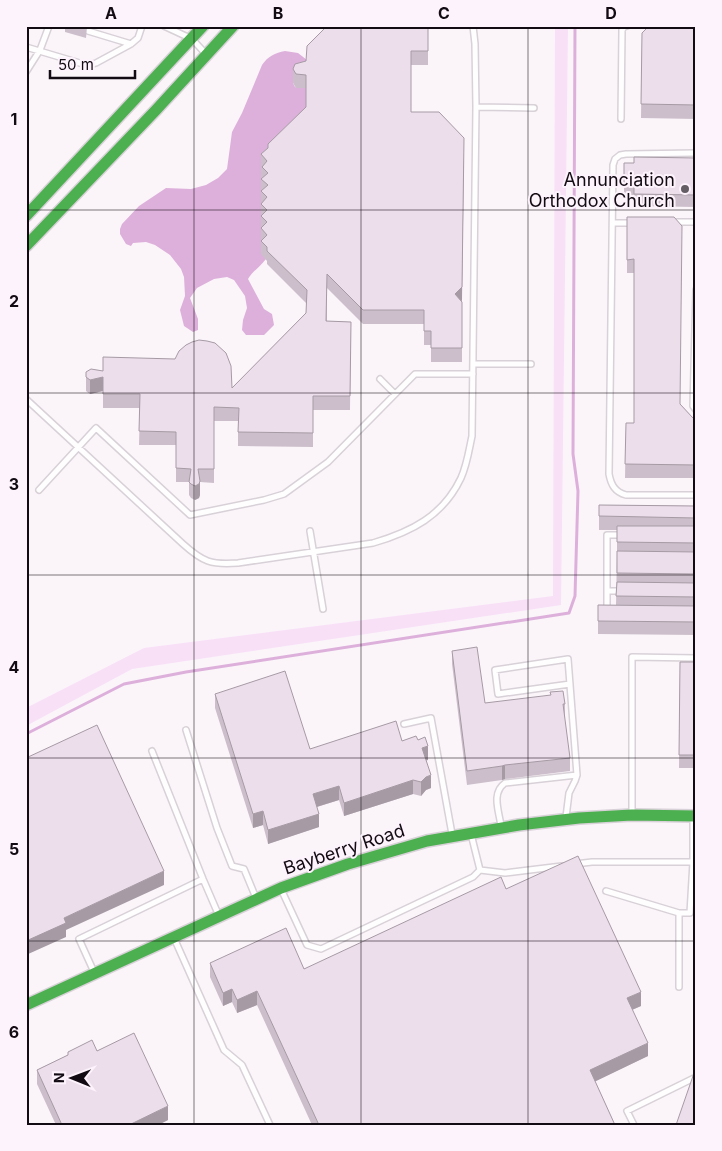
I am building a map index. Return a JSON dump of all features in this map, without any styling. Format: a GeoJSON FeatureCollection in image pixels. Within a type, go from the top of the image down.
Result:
{"type":"FeatureCollection","features":[{"type":"Feature","properties":{"kind":"street"},"geometry":{"type":"LineString","coordinates":[[26,216],[203,26]]}},
{"type":"Feature","properties":{"kind":"street"},"geometry":{"type":"LineString","coordinates":[[26,246],[233,26]]}},
{"type":"Feature","properties":{"kind":"street","name":"Bayberry Road"},"geometry":{"type":"LineString","coordinates":[[26,1006],[281,888],[348,864],[427,841],[501,828],[566,820],[632,815],[694,816]]}},
{"type":"Feature","properties":{"kind":"lane"},"geometry":{"type":"LineString","coordinates":[[26,72],[40,50],[50,26]]}},
{"type":"Feature","properties":{"kind":"lane"},"geometry":{"type":"LineString","coordinates":[[26,47],[90,65],[131,44],[138,38],[142,26]]}},
{"type":"Feature","properties":{"kind":"lane"},"geometry":{"type":"LineString","coordinates":[[164,26],[192,38],[207,55]]}},
{"type":"Feature","properties":{"kind":"lane"},"geometry":{"type":"LineString","coordinates":[[26,399],[197,556],[208,562],[222,564],[238,563],[373,543],[392,538],[426,520],[452,494],[461,477],[472,436],[476,106],[473,26]]}},
{"type":"Feature","properties":{"kind":"lane"},"geometry":{"type":"LineString","coordinates":[[621,119],[622,30],[627,26]]}},
{"type":"Feature","properties":{"kind":"lane"},"geometry":{"type":"LineString","coordinates":[[88,31],[131,44]]}},
{"type":"Feature","properties":{"kind":"lane"},"geometry":{"type":"LineString","coordinates":[[476,106],[534,108]]}},
{"type":"Feature","properties":{"kind":"lane"},"geometry":{"type":"LineString","coordinates":[[696,153],[626,154],[620,155],[615,159],[613,165],[609,474],[614,487],[620,493],[626,495],[696,495]]}},
{"type":"Feature","properties":{"kind":"lane"},"geometry":{"type":"LineString","coordinates":[[613,223],[640,222]]}},
{"type":"Feature","properties":{"kind":"lane"},"geometry":{"type":"LineString","coordinates":[[668,222],[696,222]]}},
{"type":"Feature","properties":{"kind":"lane"},"geometry":{"type":"LineString","coordinates":[[696,290],[693,406],[696,410]]}},
{"type":"Feature","properties":{"kind":"lane"},"geometry":{"type":"LineString","coordinates":[[473,364],[531,364]]}},
{"type":"Feature","properties":{"kind":"lane"},"geometry":{"type":"LineString","coordinates":[[39,490],[96,428],[190,515],[264,500],[284,494],[328,462],[415,374],[473,374]]}},
{"type":"Feature","properties":{"kind":"lane"},"geometry":{"type":"LineString","coordinates":[[380,379],[395,394]]}},
{"type":"Feature","properties":{"kind":"lane"},"geometry":{"type":"LineString","coordinates":[[310,531],[323,609]]}},
{"type":"Feature","properties":{"kind":"lane"},"geometry":{"type":"LineString","coordinates":[[607,614],[607,535],[627,535]]}},
{"type":"Feature","properties":{"kind":"lane"},"geometry":{"type":"LineString","coordinates":[[607,560],[617,560]]}},
{"type":"Feature","properties":{"kind":"lane"},"geometry":{"type":"LineString","coordinates":[[607,591],[626,591]]}},
{"type":"Feature","properties":{"kind":"lane"},"geometry":{"type":"LineString","coordinates":[[632,815],[632,657],[696,658]]}},
{"type":"Feature","properties":{"kind":"lane"},"geometry":{"type":"LineString","coordinates":[[566,820],[569,793],[577,774],[570,684],[568,659],[495,670],[498,694],[570,684]]}},
{"type":"Feature","properties":{"kind":"lane"},"geometry":{"type":"LineString","coordinates":[[404,724],[431,718],[453,837]]}},
{"type":"Feature","properties":{"kind":"lane"},"geometry":{"type":"LineString","coordinates":[[186,730],[217,828],[232,866],[244,869],[256,899]]}},
{"type":"Feature","properties":{"kind":"lane"},"geometry":{"type":"LineString","coordinates":[[152,750],[219,916]]}},
{"type":"Feature","properties":{"kind":"lane"},"geometry":{"type":"LineString","coordinates":[[501,828],[496,798],[500,786],[505,783],[577,774]]}},
{"type":"Feature","properties":{"kind":"lane"},"geometry":{"type":"LineString","coordinates":[[606,891],[679,912],[690,912],[694,816]]}},
{"type":"Feature","properties":{"kind":"lane"},"geometry":{"type":"LineString","coordinates":[[471,833],[480,870]]}},
{"type":"Feature","properties":{"kind":"lane"},"geometry":{"type":"LineString","coordinates":[[573,864],[592,862],[693,862]]}},
{"type":"Feature","properties":{"kind":"lane"},"geometry":{"type":"LineString","coordinates":[[480,870],[505,873],[563,866]]}},
{"type":"Feature","properties":{"kind":"lane"},"geometry":{"type":"LineString","coordinates":[[281,888],[307,945],[321,948],[473,877],[480,870]]}},
{"type":"Feature","properties":{"kind":"lane"},"geometry":{"type":"LineString","coordinates":[[95,973],[79,939],[203,879]]}},
{"type":"Feature","properties":{"kind":"lane"},"geometry":{"type":"LineString","coordinates":[[679,912],[679,987]]}},
{"type":"Feature","properties":{"kind":"lane"},"geometry":{"type":"LineString","coordinates":[[174,937],[224,1050],[242,1065],[270,1125]]}},
{"type":"Feature","properties":{"kind":"lane"},"geometry":{"type":"LineString","coordinates":[[634,1125],[627,1110],[696,1077]]}},
{"type":"Feature","properties":{"kind":"shaded area"},"geometry":{"type":"Polygon","coordinates":[[[555,26],[568,26],[561,605],[132,669],[26,726],[26,708],[144,648],[553,596],[555,26]]]}},
{"type":"Feature","properties":{"kind":"shaded area"},"geometry":{"type":"Polygon","coordinates":[[[285,51],[298,53],[307,60],[306,79],[293,83],[298,88],[306,85],[306,121],[266,259],[248,279],[264,309],[272,314],[274,325],[264,335],[246,335],[242,330],[247,308],[245,296],[234,280],[227,277],[214,279],[197,288],[190,298],[198,319],[198,330],[193,332],[184,326],[180,310],[185,296],[184,277],[181,269],[170,255],[155,245],[146,242],[133,243],[131,246],[126,244],[120,234],[120,229],[122,224],[139,206],[166,188],[191,189],[206,185],[218,178],[227,169],[232,132],[262,65],[272,55],[285,51]]]}},
{"type":"Feature","properties":{"kind":"building"},"geometry":{"type":"Polygon","coordinates":[[[327,26],[428,26],[428,51],[411,51],[411,112],[439,112],[464,138],[462,287],[455,294],[462,302],[462,348],[431,348],[431,331],[424,331],[424,310],[363,310],[327,274],[326,321],[351,322],[350,396],[313,396],[313,433],[238,432],[239,408],[214,407],[214,469],[198,469],[200,481],[195,486],[189,482],[191,469],[176,468],[176,432],[139,431],[140,394],[103,394],[103,377],[90,380],[86,377],[86,372],[91,369],[103,371],[103,357],[175,359],[179,351],[186,345],[199,340],[215,343],[226,353],[231,366],[232,388],[306,313],[307,290],[267,251],[267,247],[261,241],[267,235],[261,228],[267,222],[261,216],[267,210],[261,204],[267,197],[261,191],[268,185],[261,179],[268,173],[262,167],[267,161],[261,154],[268,148],[268,144],[306,107],[306,75],[296,74],[293,69],[295,64],[306,61],[307,46],[327,26]]]}},
{"type":"Feature","properties":{"kind":"building"},"geometry":{"type":"Polygon","coordinates":[[[649,26],[696,26],[696,105],[641,104],[642,33],[649,26]]]}},
{"type":"Feature","properties":{"kind":"building"},"geometry":{"type":"Polygon","coordinates":[[[634,157],[696,158],[696,195],[634,194],[634,182],[624,182],[624,163],[634,163],[634,157]]]}},
{"type":"Feature","properties":{"kind":"building"},"geometry":{"type":"Polygon","coordinates":[[[627,217],[674,217],[682,226],[680,404],[693,418],[696,418],[696,465],[625,464],[626,423],[634,423],[634,259],[627,260],[627,217]]]}},
{"type":"Feature","properties":{"kind":"building"},"geometry":{"type":"Polygon","coordinates":[[[599,505],[696,506],[696,518],[599,516],[599,505]]]}},
{"type":"Feature","properties":{"kind":"building"},"geometry":{"type":"Polygon","coordinates":[[[617,526],[696,526],[696,543],[617,542],[617,526]]]}},
{"type":"Feature","properties":{"kind":"building"},"geometry":{"type":"Polygon","coordinates":[[[617,551],[696,552],[696,574],[617,573],[617,551]]]}},
{"type":"Feature","properties":{"kind":"building"},"geometry":{"type":"Polygon","coordinates":[[[617,582],[696,583],[696,597],[616,596],[617,582]]]}},
{"type":"Feature","properties":{"kind":"building"},"geometry":{"type":"Polygon","coordinates":[[[598,605],[696,606],[696,622],[598,621],[598,605]]]}},
{"type":"Feature","properties":{"kind":"building"},"geometry":{"type":"Polygon","coordinates":[[[477,647],[485,703],[551,695],[550,692],[563,691],[570,758],[467,771],[452,651],[477,647]]]}},
{"type":"Feature","properties":{"kind":"building"},"geometry":{"type":"Polygon","coordinates":[[[680,662],[696,662],[696,755],[679,755],[680,662]]]}},
{"type":"Feature","properties":{"kind":"building"},"geometry":{"type":"Polygon","coordinates":[[[285,671],[310,749],[396,721],[402,741],[416,736],[418,740],[425,737],[428,746],[422,748],[431,775],[421,782],[413,780],[344,803],[339,786],[313,794],[319,814],[268,830],[263,811],[253,814],[215,694],[285,671]]]}},
{"type":"Feature","properties":{"kind":"building"},"geometry":{"type":"Polygon","coordinates":[[[97,725],[164,871],[64,918],[66,923],[26,941],[26,758],[97,725]]]}},
{"type":"Feature","properties":{"kind":"building"},"geometry":{"type":"Polygon","coordinates":[[[578,856],[641,992],[627,998],[648,1043],[590,1070],[615,1125],[319,1125],[257,991],[237,1000],[232,989],[223,993],[210,963],[286,928],[304,969],[501,877],[506,889],[578,856]]]}},
{"type":"Feature","properties":{"kind":"building"},"geometry":{"type":"Polygon","coordinates":[[[134,1033],[168,1106],[129,1125],[62,1125],[37,1070],[68,1055],[68,1052],[92,1040],[97,1051],[134,1033]]]}},
{"type":"Feature","properties":{"kind":"building"},"geometry":{"type":"Polygon","coordinates":[[[696,1072],[696,1125],[676,1125],[694,1073],[696,1072]]]}},
{"type":"Feature","properties":{"kind":"waterway"},"geometry":{"type":"LineString","coordinates":[[26,734],[124,684],[186,672],[569,613],[575,596],[578,491],[573,454],[575,26]]}},
{"type":"Feature","properties":{"kind":"traffic: fast"},"geometry":{"type":"LineString","coordinates":[[26,216],[203,26]]}},
{"type":"Feature","properties":{"kind":"traffic: fast"},"geometry":{"type":"LineString","coordinates":[[26,246],[233,26]]}},
{"type":"Feature","properties":{"kind":"traffic: fast"},"geometry":{"type":"LineString","coordinates":[[26,1005],[281,888],[348,864],[427,841],[519,825],[579,818],[632,815],[696,816]]}},
{"type":"Feature","properties":{"kind":"place","name":"Annunciation Orthodox Church"},"geometry":{"type":"Point","coordinates":[685,189]}}]}
